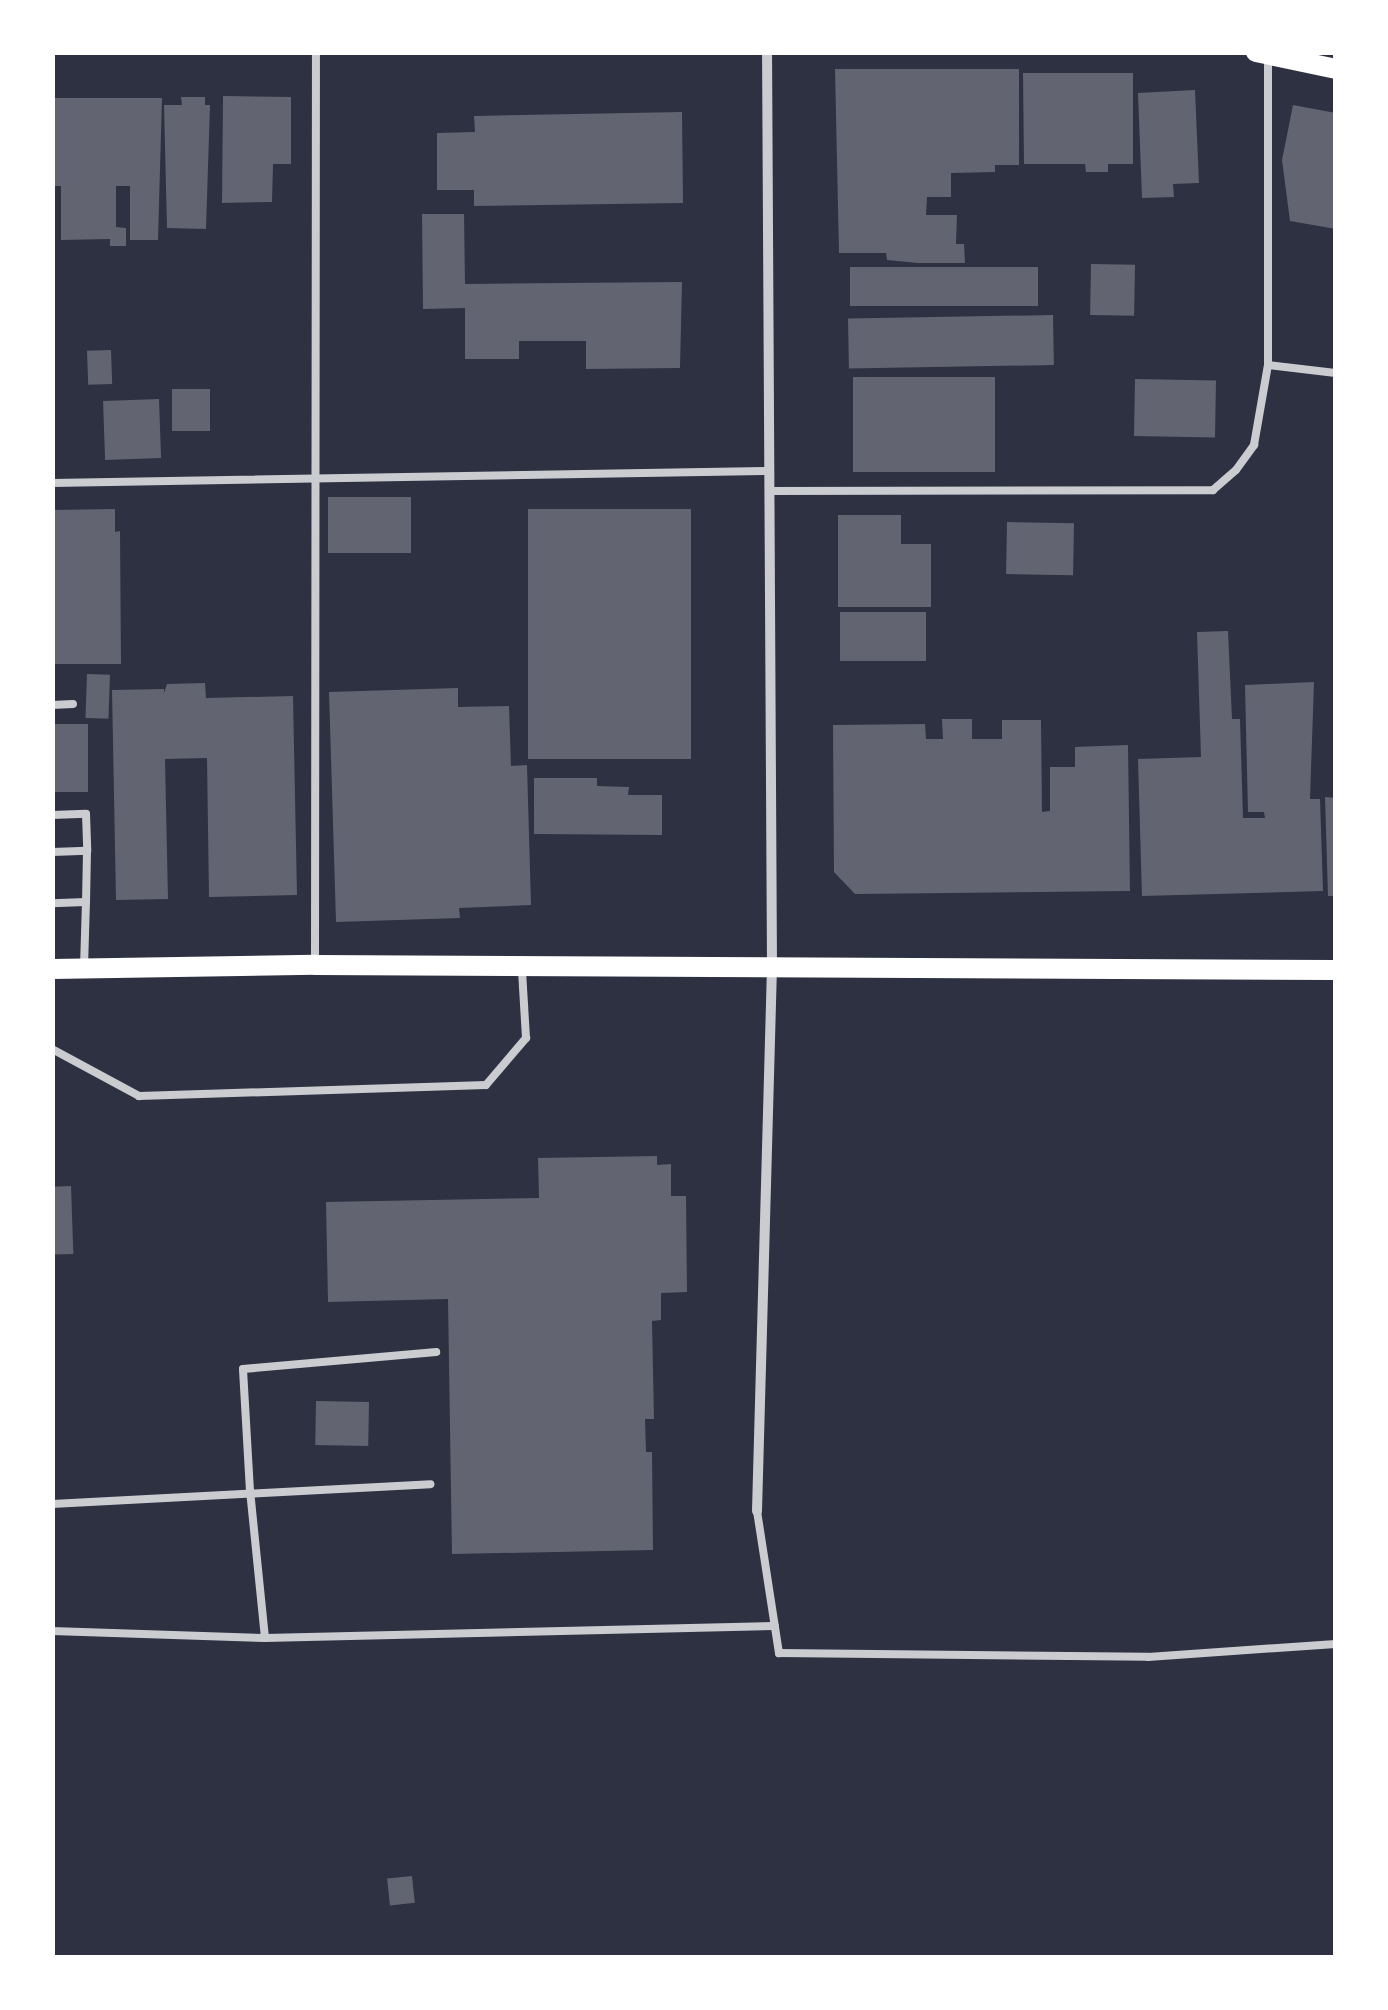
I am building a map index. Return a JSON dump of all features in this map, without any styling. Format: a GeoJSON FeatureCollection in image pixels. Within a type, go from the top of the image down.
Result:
{"type":"FeatureCollection","features":[{"type":"Feature","properties":{"kind":"main road"},"geometry":{"type":"LineString","coordinates":[[1262,54],[1336,69]]}},
{"type":"Feature","properties":{"kind":"main road"},"geometry":{"type":"LineString","coordinates":[[52,970],[315,966],[1336,970]]}},
{"type":"Feature","properties":{"kind":"street"},"geometry":{"type":"LineString","coordinates":[[757,1511],[772,968],[768,52]]}},
{"type":"Feature","properties":{"kind":"lane"},"geometry":{"type":"LineString","coordinates":[[315,966],[316,52]]}},
{"type":"Feature","properties":{"kind":"lane"},"geometry":{"type":"LineString","coordinates":[[770,491],[1212,490],[1236,470],[1254,445],[1268,366],[1262,54]]}},
{"type":"Feature","properties":{"kind":"lane"},"geometry":{"type":"LineString","coordinates":[[1268,366],[1336,373]]}},
{"type":"Feature","properties":{"kind":"lane"},"geometry":{"type":"LineString","coordinates":[[52,482],[769,472]]}},
{"type":"Feature","properties":{"kind":"lane"},"geometry":{"type":"LineString","coordinates":[[52,705],[73,704]]}},
{"type":"Feature","properties":{"kind":"lane"},"geometry":{"type":"LineString","coordinates":[[52,814],[86,814],[84,969]]}},
{"type":"Feature","properties":{"kind":"lane"},"geometry":{"type":"LineString","coordinates":[[52,852],[87,851]]}},
{"type":"Feature","properties":{"kind":"lane"},"geometry":{"type":"LineString","coordinates":[[52,902],[86,902]]}},
{"type":"Feature","properties":{"kind":"lane"},"geometry":{"type":"LineString","coordinates":[[52,1049],[138,1096],[486,1086],[526,1038],[522,968]]}},
{"type":"Feature","properties":{"kind":"lane"},"geometry":{"type":"LineString","coordinates":[[265,1638],[250,1491],[244,1368],[436,1352]]}},
{"type":"Feature","properties":{"kind":"lane"},"geometry":{"type":"LineString","coordinates":[[52,1504],[430,1484]]}},
{"type":"Feature","properties":{"kind":"lane"},"geometry":{"type":"LineString","coordinates":[[757,1511],[779,1653],[1148,1657],[1336,1644]]}},
{"type":"Feature","properties":{"kind":"lane"},"geometry":{"type":"LineString","coordinates":[[52,1631],[265,1638],[775,1626]]}},
{"type":"Feature","properties":{"kind":"building"},"geometry":{"type":"Polygon","coordinates":[[[835,69],[1019,69],[1019,165],[995,165],[995,172],[951,173],[951,197],[927,197],[926,215],[957,215],[956,244],[964,244],[965,263],[887,260],[886,253],[839,253],[835,69]]]}},
{"type":"Feature","properties":{"kind":"building"},"geometry":{"type":"Polygon","coordinates":[[[1023,73],[1133,73],[1133,164],[1108,164],[1108,172],[1086,172],[1085,164],[1024,164],[1023,73]]]}},
{"type":"Feature","properties":{"kind":"building"},"geometry":{"type":"Polygon","coordinates":[[[1195,90],[1199,183],[1173,184],[1174,197],[1142,198],[1138,93],[1195,90]]]}},
{"type":"Feature","properties":{"kind":"building"},"geometry":{"type":"Polygon","coordinates":[[[223,96],[291,97],[291,164],[273,164],[272,202],[222,203],[223,96]]]}},
{"type":"Feature","properties":{"kind":"building"},"geometry":{"type":"Polygon","coordinates":[[[181,97],[205,97],[205,105],[210,105],[206,229],[167,228],[164,105],[182,105],[181,97]]]}},
{"type":"Feature","properties":{"kind":"building"},"geometry":{"type":"Polygon","coordinates":[[[52,98],[162,98],[158,240],[130,240],[130,186],[116,186],[116,227],[126,228],[126,246],[110,246],[110,239],[61,240],[61,186],[52,186],[52,98]]]}},
{"type":"Feature","properties":{"kind":"building"},"geometry":{"type":"Polygon","coordinates":[[[1293,105],[1336,113],[1336,229],[1290,221],[1282,160],[1293,105]]]}},
{"type":"Feature","properties":{"kind":"building"},"geometry":{"type":"Polygon","coordinates":[[[682,112],[683,203],[474,206],[474,190],[437,190],[437,133],[475,132],[474,116],[682,112]]]}},
{"type":"Feature","properties":{"kind":"building"},"geometry":{"type":"Polygon","coordinates":[[[422,214],[464,214],[465,284],[682,282],[680,368],[586,369],[586,341],[519,341],[519,359],[465,359],[465,308],[423,309],[422,214]]]}},
{"type":"Feature","properties":{"kind":"building"},"geometry":{"type":"Polygon","coordinates":[[[1091,264],[1135,265],[1134,316],[1090,315],[1091,264]]]}},
{"type":"Feature","properties":{"kind":"building"},"geometry":{"type":"Polygon","coordinates":[[[850,267],[1038,267],[1038,306],[850,306],[850,267]]]}},
{"type":"Feature","properties":{"kind":"building"},"geometry":{"type":"Polygon","coordinates":[[[1053,315],[1054,365],[849,369],[848,319],[1053,315]]]}},
{"type":"Feature","properties":{"kind":"building"},"geometry":{"type":"Polygon","coordinates":[[[111,350],[112,384],[88,385],[87,351],[111,350]]]}},
{"type":"Feature","properties":{"kind":"building"},"geometry":{"type":"Polygon","coordinates":[[[853,377],[995,377],[995,472],[853,472],[853,377]]]}},
{"type":"Feature","properties":{"kind":"building"},"geometry":{"type":"Polygon","coordinates":[[[1135,379],[1216,380],[1215,437],[1134,436],[1135,379]]]}},
{"type":"Feature","properties":{"kind":"building"},"geometry":{"type":"Polygon","coordinates":[[[172,389],[210,389],[210,431],[172,431],[172,389]]]}},
{"type":"Feature","properties":{"kind":"building"},"geometry":{"type":"Polygon","coordinates":[[[159,399],[161,458],[105,460],[103,401],[159,399]]]}},
{"type":"Feature","properties":{"kind":"building"},"geometry":{"type":"Polygon","coordinates":[[[328,497],[411,497],[411,553],[328,553],[328,497]]]}},
{"type":"Feature","properties":{"kind":"building"},"geometry":{"type":"Polygon","coordinates":[[[115,509],[115,532],[120,531],[121,664],[52,664],[52,510],[115,509]]]}},
{"type":"Feature","properties":{"kind":"building"},"geometry":{"type":"Polygon","coordinates":[[[528,509],[691,509],[691,759],[528,759],[528,509]]]}},
{"type":"Feature","properties":{"kind":"building"},"geometry":{"type":"Polygon","coordinates":[[[838,515],[901,515],[901,544],[931,544],[931,607],[838,607],[838,515]]]}},
{"type":"Feature","properties":{"kind":"building"},"geometry":{"type":"Polygon","coordinates":[[[1007,522],[1074,523],[1073,575],[1006,574],[1007,522]]]}},
{"type":"Feature","properties":{"kind":"building"},"geometry":{"type":"Polygon","coordinates":[[[840,612],[926,612],[926,661],[840,661],[840,612]]]}},
{"type":"Feature","properties":{"kind":"building"},"geometry":{"type":"Polygon","coordinates":[[[1228,631],[1232,719],[1240,719],[1243,818],[1265,818],[1264,812],[1248,812],[1245,685],[1314,682],[1310,799],[1320,799],[1323,891],[1142,896],[1138,759],[1201,757],[1197,632],[1228,631]]]}},
{"type":"Feature","properties":{"kind":"building"},"geometry":{"type":"Polygon","coordinates":[[[87,674],[110,675],[108,719],[85,718],[87,674]]]}},
{"type":"Feature","properties":{"kind":"building"},"geometry":{"type":"Polygon","coordinates":[[[205,683],[206,698],[293,696],[297,895],[209,897],[207,758],[165,759],[168,899],[116,900],[112,690],[164,689],[164,693],[167,684],[205,683]]]}},
{"type":"Feature","properties":{"kind":"building"},"geometry":{"type":"Polygon","coordinates":[[[458,688],[458,707],[509,706],[511,766],[527,765],[531,905],[459,908],[460,918],[336,922],[329,692],[458,688]]]}},
{"type":"Feature","properties":{"kind":"building"},"geometry":{"type":"Polygon","coordinates":[[[942,719],[972,719],[972,739],[1002,739],[1002,720],[1041,720],[1042,812],[1050,811],[1050,767],[1075,767],[1075,747],[1128,745],[1130,891],[855,894],[834,872],[833,725],[925,724],[926,739],[943,739],[942,719]]]}},
{"type":"Feature","properties":{"kind":"building"},"geometry":{"type":"Polygon","coordinates":[[[52,724],[88,724],[88,792],[52,792],[52,724]]]}},
{"type":"Feature","properties":{"kind":"building"},"geometry":{"type":"Polygon","coordinates":[[[534,778],[597,778],[597,786],[629,787],[628,795],[662,795],[662,835],[534,834],[534,778]]]}},
{"type":"Feature","properties":{"kind":"building"},"geometry":{"type":"Polygon","coordinates":[[[1325,797],[1336,798],[1336,896],[1328,896],[1325,797]]]}},
{"type":"Feature","properties":{"kind":"building"},"geometry":{"type":"Polygon","coordinates":[[[657,1156],[657,1165],[671,1164],[671,1196],[686,1196],[687,1292],[661,1293],[661,1320],[652,1321],[654,1419],[645,1419],[646,1452],[652,1452],[653,1550],[452,1554],[448,1299],[328,1302],[326,1202],[539,1198],[538,1158],[657,1156]]]}},
{"type":"Feature","properties":{"kind":"building"},"geometry":{"type":"Polygon","coordinates":[[[71,1186],[73,1254],[54,1255],[52,1187],[71,1186]]]}},
{"type":"Feature","properties":{"kind":"building"},"geometry":{"type":"Polygon","coordinates":[[[316,1401],[369,1402],[368,1446],[315,1445],[316,1401]]]}},
{"type":"Feature","properties":{"kind":"building"},"geometry":{"type":"Polygon","coordinates":[[[412,1876],[415,1903],[390,1905],[387,1879],[412,1876]]]}}]}
